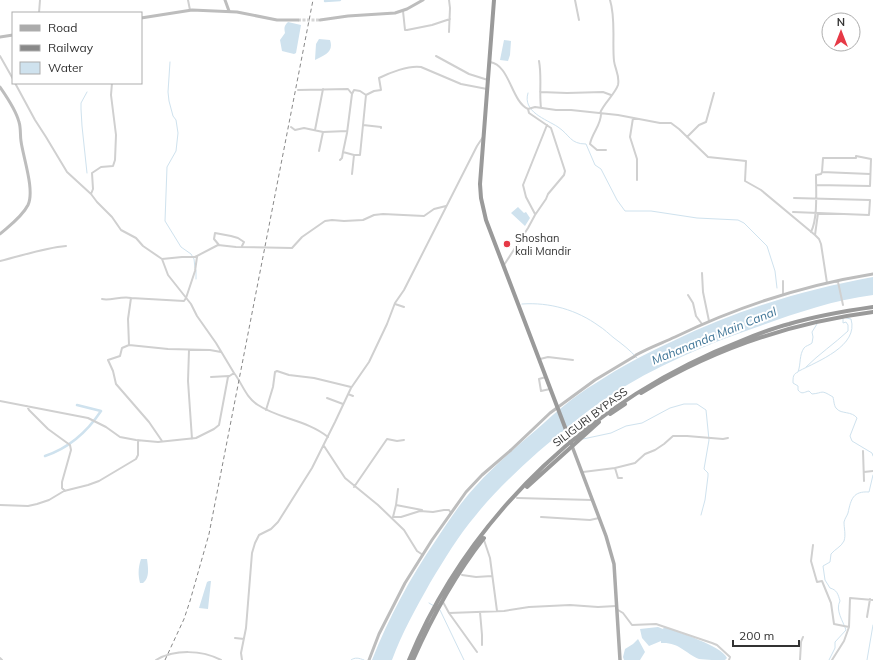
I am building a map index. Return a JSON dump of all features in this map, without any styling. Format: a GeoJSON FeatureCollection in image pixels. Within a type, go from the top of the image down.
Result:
{"type":"FeatureCollection","features":[{"type":"Feature","properties":{"kind":"highway"},"geometry":{"type":"LineString","coordinates":[[440,603],[483,538],[530,483],[571,444],[486,220],[481,198],[480,184],[494,0]]}},
{"type":"Feature","properties":{"kind":"highway","name":"SILIGURI BYPASS"},"geometry":{"type":"LineString","coordinates":[[409,660],[420,635],[465,559],[493,521],[536,473],[615,407],[693,361],[770,329],[873,307]]}},
{"type":"Feature","properties":{"kind":"highway"},"geometry":{"type":"LineString","coordinates":[[848,313],[873,312]]}},
{"type":"Feature","properties":{"kind":"highway"},"geometry":{"type":"LineString","coordinates":[[413,660],[435,610]]}},
{"type":"Feature","properties":{"kind":"main road"},"geometry":{"type":"LineString","coordinates":[[571,444],[600,518],[614,564],[618,608],[620,660]]}},
{"type":"Feature","properties":{"kind":"street"},"geometry":{"type":"LineString","coordinates":[[39,12],[40,0]]}},
{"type":"Feature","properties":{"kind":"street"},"geometry":{"type":"LineString","coordinates":[[188,0],[190,10]]}},
{"type":"Feature","properties":{"kind":"street"},"geometry":{"type":"LineString","coordinates":[[225,0],[229,11]]}},
{"type":"Feature","properties":{"kind":"street"},"geometry":{"type":"LineString","coordinates":[[320,20],[348,16],[395,13],[403,11],[423,0]]}},
{"type":"Feature","properties":{"kind":"street"},"geometry":{"type":"LineString","coordinates":[[449,0],[449,32]]}},
{"type":"Feature","properties":{"kind":"street"},"geometry":{"type":"LineString","coordinates":[[575,0],[579,20]]}},
{"type":"Feature","properties":{"kind":"street"},"geometry":{"type":"LineString","coordinates":[[606,150],[597,150],[590,144],[592,136],[600,120],[600,114],[617,86],[619,78],[615,68],[613,48],[613,14],[610,0]]}},
{"type":"Feature","properties":{"kind":"street"},"geometry":{"type":"LineString","coordinates":[[142,18],[190,10],[229,11],[277,20],[298,20]]}},
{"type":"Feature","properties":{"kind":"street"},"geometry":{"type":"LineString","coordinates":[[403,11],[405,30],[432,25],[450,19]]}},
{"type":"Feature","properties":{"kind":"street"},"geometry":{"type":"LineString","coordinates":[[0,37],[12,35]]}},
{"type":"Feature","properties":{"kind":"street"},"geometry":{"type":"LineString","coordinates":[[0,56],[12,78]]}},
{"type":"Feature","properties":{"kind":"street"},"geometry":{"type":"LineString","coordinates":[[436,56],[469,74],[488,80]]}},
{"type":"Feature","properties":{"kind":"street"},"geometry":{"type":"LineString","coordinates":[[489,62],[495,63],[502,70],[515,94],[528,109],[529,113],[550,128],[565,171],[560,181],[548,194],[546,200],[504,265]]}},
{"type":"Feature","properties":{"kind":"street"},"geometry":{"type":"LineString","coordinates":[[539,62],[541,69],[541,108]]}},
{"type":"Feature","properties":{"kind":"street"},"geometry":{"type":"LineString","coordinates":[[366,95],[374,91],[381,90],[379,78],[390,73],[416,67],[421,67],[461,84],[487,89]]}},
{"type":"Feature","properties":{"kind":"street"},"geometry":{"type":"LineString","coordinates":[[16,84],[35,120],[67,172],[91,194],[112,217],[121,230],[136,238],[143,246],[162,259],[168,275],[186,298],[213,338],[247,395],[257,405],[266,410],[304,423],[328,436]]}},
{"type":"Feature","properties":{"kind":"street"},"geometry":{"type":"LineString","coordinates":[[91,194],[93,189],[92,173],[101,167],[112,166],[115,163],[116,126],[112,99],[112,84]]}},
{"type":"Feature","properties":{"kind":"street"},"geometry":{"type":"LineString","coordinates":[[0,87],[7,97],[19,123],[20,140],[28,172],[30,191],[29,204],[12,224],[0,234]]}},
{"type":"Feature","properties":{"kind":"street"},"geometry":{"type":"LineString","coordinates":[[315,130],[323,89]]}},
{"type":"Feature","properties":{"kind":"street"},"geometry":{"type":"LineString","coordinates":[[298,90],[348,89],[352,94]]}},
{"type":"Feature","properties":{"kind":"street"},"geometry":{"type":"LineString","coordinates":[[340,160],[342,158],[347,131],[352,94],[354,90],[356,90],[366,95]]}},
{"type":"Feature","properties":{"kind":"street"},"geometry":{"type":"LineString","coordinates":[[540,92],[603,92],[611,95]]}},
{"type":"Feature","properties":{"kind":"street"},"geometry":{"type":"LineString","coordinates":[[687,137],[699,125],[706,122],[714,93]]}},
{"type":"Feature","properties":{"kind":"street"},"geometry":{"type":"LineString","coordinates":[[343,152],[360,155],[366,95]]}},
{"type":"Feature","properties":{"kind":"street"},"geometry":{"type":"LineString","coordinates":[[528,109],[535,107],[556,110],[571,110],[660,123],[671,123],[708,157],[746,161],[745,181],[761,190],[819,239],[827,283]]}},
{"type":"Feature","properties":{"kind":"street"},"geometry":{"type":"LineString","coordinates":[[633,118],[630,137],[637,159],[637,180]]}},
{"type":"Feature","properties":{"kind":"street"},"geometry":{"type":"LineString","coordinates":[[363,125],[381,128]]}},
{"type":"Feature","properties":{"kind":"street"},"geometry":{"type":"LineString","coordinates":[[535,215],[526,197],[523,185],[547,125]]}},
{"type":"Feature","properties":{"kind":"street"},"geometry":{"type":"LineString","coordinates":[[291,127],[295,130],[304,128],[323,132],[347,131]]}},
{"type":"Feature","properties":{"kind":"street"},"geometry":{"type":"LineString","coordinates":[[319,151],[323,132]]}},
{"type":"Feature","properties":{"kind":"street"},"geometry":{"type":"LineString","coordinates":[[242,660],[248,615],[251,558],[255,543],[259,535],[271,529],[278,522],[312,468],[324,446],[351,387],[369,362],[395,304],[404,290],[446,206],[484,136]]}},
{"type":"Feature","properties":{"kind":"street"},"geometry":{"type":"LineString","coordinates":[[352,174],[354,155]]}},
{"type":"Feature","properties":{"kind":"street"},"geometry":{"type":"LineString","coordinates":[[816,185],[870,186],[872,162],[871,159],[856,156],[856,158],[823,158],[822,172]]}},
{"type":"Feature","properties":{"kind":"street"},"geometry":{"type":"LineString","coordinates":[[815,235],[816,174],[820,174],[822,172],[873,176]]}},
{"type":"Feature","properties":{"kind":"street"},"geometry":{"type":"LineString","coordinates":[[793,212],[869,215],[870,200],[794,198]]}},
{"type":"Feature","properties":{"kind":"street"},"geometry":{"type":"LineString","coordinates":[[162,259],[193,257],[219,245],[292,248],[302,237],[325,221],[363,220],[374,215],[383,214],[424,216],[434,209],[446,206]]}},
{"type":"Feature","properties":{"kind":"street"},"geometry":{"type":"LineString","coordinates":[[811,232],[814,227],[816,213]]}},
{"type":"Feature","properties":{"kind":"street"},"geometry":{"type":"LineString","coordinates":[[219,245],[214,238],[215,233],[238,238],[244,242],[242,246]]}},
{"type":"Feature","properties":{"kind":"street"},"geometry":{"type":"LineString","coordinates":[[0,261],[43,249],[66,246]]}},
{"type":"Feature","properties":{"kind":"street"},"geometry":{"type":"LineString","coordinates":[[102,299],[106,300],[116,297],[184,301],[198,255]]}},
{"type":"Feature","properties":{"kind":"street"},"geometry":{"type":"LineString","coordinates":[[702,273],[709,322]]}},
{"type":"Feature","properties":{"kind":"street"},"geometry":{"type":"LineString","coordinates":[[369,660],[404,584],[450,513],[466,492],[482,475],[557,408],[595,380],[635,356],[702,324],[739,310],[827,283],[873,274]]}},
{"type":"Feature","properties":{"kind":"street"},"geometry":{"type":"LineString","coordinates":[[783,281],[783,296]]}},
{"type":"Feature","properties":{"kind":"street"},"geometry":{"type":"LineString","coordinates":[[837,282],[843,304]]}},
{"type":"Feature","properties":{"kind":"street"},"geometry":{"type":"LineString","coordinates":[[688,295],[693,302],[696,316],[702,324]]}},
{"type":"Feature","properties":{"kind":"street"},"geometry":{"type":"LineString","coordinates":[[129,346],[128,326],[131,298]]}},
{"type":"Feature","properties":{"kind":"street"},"geometry":{"type":"LineString","coordinates":[[395,304],[404,307]]}},
{"type":"Feature","properties":{"kind":"street"},"geometry":{"type":"LineString","coordinates":[[162,441],[149,422],[116,384],[113,371],[108,360],[120,356],[122,348],[129,346],[168,350],[210,350],[221,352]]}},
{"type":"Feature","properties":{"kind":"street"},"geometry":{"type":"LineString","coordinates":[[189,350],[188,381],[192,439]]}},
{"type":"Feature","properties":{"kind":"street"},"geometry":{"type":"LineString","coordinates":[[539,359],[548,357],[573,360]]}},
{"type":"Feature","properties":{"kind":"street"},"geometry":{"type":"LineString","coordinates":[[266,410],[273,387],[275,372],[277,371],[351,387]]}},
{"type":"Feature","properties":{"kind":"street"},"geometry":{"type":"LineString","coordinates":[[211,377],[230,376],[234,373]]}},
{"type":"Feature","properties":{"kind":"street"},"geometry":{"type":"LineString","coordinates":[[0,401],[94,420],[120,437],[138,440],[162,441],[192,439],[214,429],[218,425],[230,376]]}},
{"type":"Feature","properties":{"kind":"street"},"geometry":{"type":"LineString","coordinates":[[546,377],[539,380],[541,391],[550,389]]}},
{"type":"Feature","properties":{"kind":"street"},"geometry":{"type":"LineString","coordinates":[[348,394],[353,396]]}},
{"type":"Feature","properties":{"kind":"street"},"geometry":{"type":"LineString","coordinates":[[327,398],[343,404]]}},
{"type":"Feature","properties":{"kind":"street"},"geometry":{"type":"LineString","coordinates":[[27,406],[48,430],[70,444],[71,450],[62,482],[62,488],[65,491]]}},
{"type":"Feature","properties":{"kind":"street"},"geometry":{"type":"LineString","coordinates":[[581,472],[615,468],[635,463],[645,454],[654,450],[673,436],[728,438]]}},
{"type":"Feature","properties":{"kind":"street"},"geometry":{"type":"LineString","coordinates":[[354,486],[387,439],[398,441],[404,440]]}},
{"type":"Feature","properties":{"kind":"street"},"geometry":{"type":"LineString","coordinates":[[0,505],[28,506],[37,504],[49,500],[65,491],[99,481],[136,459],[138,455],[138,440]]}},
{"type":"Feature","properties":{"kind":"street"},"geometry":{"type":"LineString","coordinates":[[324,446],[345,478],[392,517],[404,530],[417,551],[422,555]]}},
{"type":"Feature","properties":{"kind":"street"},"geometry":{"type":"LineString","coordinates":[[863,451],[864,481]]}},
{"type":"Feature","properties":{"kind":"street"},"geometry":{"type":"LineString","coordinates":[[615,468],[618,478],[622,478]]}},
{"type":"Feature","properties":{"kind":"street"},"geometry":{"type":"LineString","coordinates":[[864,472],[872,472]]}},
{"type":"Feature","properties":{"kind":"street"},"geometry":{"type":"LineString","coordinates":[[392,517],[396,505],[398,489]]}},
{"type":"Feature","properties":{"kind":"street"},"geometry":{"type":"LineString","coordinates":[[517,498],[592,500]]}},
{"type":"Feature","properties":{"kind":"street"},"geometry":{"type":"LineString","coordinates":[[396,505],[428,512]]}},
{"type":"Feature","properties":{"kind":"street"},"geometry":{"type":"LineString","coordinates":[[392,517],[401,517],[420,511],[438,512],[449,510],[450,513]]}},
{"type":"Feature","properties":{"kind":"street"},"geometry":{"type":"LineString","coordinates":[[541,517],[590,520],[600,518]]}},
{"type":"Feature","properties":{"kind":"street"},"geometry":{"type":"LineString","coordinates":[[483,538],[490,558],[497,611]]}},
{"type":"Feature","properties":{"kind":"street"},"geometry":{"type":"LineString","coordinates":[[813,545],[811,561],[817,582],[822,581],[829,596],[833,610],[834,624],[848,627]]}},
{"type":"Feature","properties":{"kind":"street"},"geometry":{"type":"LineString","coordinates":[[462,575],[476,577],[492,576]]}},
{"type":"Feature","properties":{"kind":"street"},"geometry":{"type":"LineString","coordinates":[[832,660],[844,642],[848,627],[850,598],[872,600],[867,617]]}},
{"type":"Feature","properties":{"kind":"street"},"geometry":{"type":"LineString","coordinates":[[440,603],[477,652]]}},
{"type":"Feature","properties":{"kind":"street"},"geometry":{"type":"LineString","coordinates":[[449,613],[497,611],[565,605],[618,608],[632,625],[656,624],[712,643],[717,645],[730,657],[729,660]]}},
{"type":"Feature","properties":{"kind":"street"},"geometry":{"type":"LineString","coordinates":[[480,612],[482,645]]}},
{"type":"Feature","properties":{"kind":"street"},"geometry":{"type":"LineString","coordinates":[[800,660],[801,642],[803,637]]}},
{"type":"Feature","properties":{"kind":"street"},"geometry":{"type":"LineString","coordinates":[[235,638],[244,639]]}},
{"type":"Feature","properties":{"kind":"street"},"geometry":{"type":"LineString","coordinates":[[156,660],[164,656],[193,652],[221,660]]}},
{"type":"Feature","properties":{"kind":"water"},"geometry":{"type":"Polygon","coordinates":[[[288,22],[301,25],[296,53],[294,54],[282,51],[280,40],[285,33],[284,30],[288,22]]]}},
{"type":"Feature","properties":{"kind":"water"},"geometry":{"type":"Polygon","coordinates":[[[319,39],[330,40],[331,47],[328,53],[315,60],[316,44],[319,39]]]}},
{"type":"Feature","properties":{"kind":"water"},"geometry":{"type":"Polygon","coordinates":[[[504,40],[511,41],[508,61],[500,60],[504,40]]]}},
{"type":"Feature","properties":{"kind":"water"},"geometry":{"type":"Polygon","coordinates":[[[518,207],[524,213],[526,212],[530,218],[525,226],[511,213],[518,207]]]}},
{"type":"Feature","properties":{"kind":"water","name":"Mahananda Main Canal"},"geometry":{"type":"Polygon","coordinates":[[[873,277],[873,295],[844,300],[801,312],[701,348],[644,375],[608,397],[572,423],[506,482],[469,523],[446,557],[414,611],[392,660],[372,660],[393,613],[409,583],[426,554],[464,500],[482,479],[505,457],[572,399],[605,377],[633,361],[720,320],[770,302],[821,288],[873,277]]]}},
{"type":"Feature","properties":{"kind":"water"},"geometry":{"type":"Polygon","coordinates":[[[141,559],[147,559],[148,565],[148,575],[143,583],[140,583],[139,574],[141,559]]]}},
{"type":"Feature","properties":{"kind":"water"},"geometry":{"type":"Polygon","coordinates":[[[211,581],[208,609],[199,608],[207,582],[211,581]]]}},
{"type":"Feature","properties":{"kind":"water"},"geometry":{"type":"Polygon","coordinates":[[[658,627],[663,629],[664,627],[709,644],[723,653],[727,658],[725,660],[699,659],[673,644],[661,643],[661,641],[649,646],[642,638],[640,629],[658,627]]]}},
{"type":"Feature","properties":{"kind":"water"},"geometry":{"type":"Polygon","coordinates":[[[638,639],[645,652],[640,660],[624,660],[623,657],[625,649],[638,639]]]}},
{"type":"Feature","properties":{"kind":"waterway"},"geometry":{"type":"LineString","coordinates":[[325,1],[340,0]]}},
{"type":"Feature","properties":{"kind":"waterway"},"geometry":{"type":"LineString","coordinates":[[170,62],[168,92],[169,101],[173,116],[176,120],[178,133],[176,151],[167,167],[165,221],[181,247],[191,254],[194,259],[195,268]]}},
{"type":"Feature","properties":{"kind":"waterway"},"geometry":{"type":"LineString","coordinates":[[87,92],[81,103],[87,173]]}},
{"type":"Feature","properties":{"kind":"waterway"},"geometry":{"type":"LineString","coordinates":[[528,93],[528,105],[536,114],[558,127],[573,141],[586,144],[595,165],[601,169],[617,200],[625,211],[651,211],[697,218],[738,220],[744,223],[767,246],[775,271],[777,288]]}},
{"type":"Feature","properties":{"kind":"waterway"},"geometry":{"type":"LineString","coordinates":[[196,270],[196,279]]}},
{"type":"Feature","properties":{"kind":"waterway"},"geometry":{"type":"LineString","coordinates":[[522,304],[543,304],[572,311],[591,320],[626,347],[637,358]]}},
{"type":"Feature","properties":{"kind":"waterway"},"geometry":{"type":"LineString","coordinates":[[799,371],[826,357],[843,345],[849,337],[852,329],[851,319],[846,318]]}},
{"type":"Feature","properties":{"kind":"waterway"},"geometry":{"type":"LineString","coordinates":[[806,367],[848,331],[848,325],[846,322],[843,323],[843,319]]}},
{"type":"Feature","properties":{"kind":"waterway"},"geometry":{"type":"LineString","coordinates":[[817,324],[812,332],[812,343],[805,347],[802,351],[799,369],[794,376],[793,383],[798,386],[798,390],[803,393],[809,391],[812,394],[822,392],[826,393],[833,397],[835,407],[839,411],[850,413],[855,416],[857,418],[850,436],[852,441],[872,453],[873,456]]}},
{"type":"Feature","properties":{"kind":"waterway"},"geometry":{"type":"LineString","coordinates":[[583,439],[611,433],[626,426],[642,423],[670,408],[684,404],[697,404],[706,410],[709,440],[704,469],[708,473],[708,476],[705,500],[701,515]]}},
{"type":"Feature","properties":{"kind":"waterway"},"geometry":{"type":"LineString","coordinates":[[45,456],[70,444],[90,426],[101,411],[77,405]]}},
{"type":"Feature","properties":{"kind":"waterway"},"geometry":{"type":"LineString","coordinates":[[574,430],[578,434]]}},
{"type":"Feature","properties":{"kind":"waterway"},"geometry":{"type":"LineString","coordinates":[[829,660],[835,648],[835,642],[846,630],[838,608],[840,601],[839,596],[836,591],[830,588],[825,580],[823,566],[830,562],[831,554],[844,541],[844,522],[850,504],[854,497],[859,493],[869,492],[873,475]]}},
{"type":"Feature","properties":{"kind":"waterway"},"geometry":{"type":"LineString","coordinates":[[429,603],[434,606]]}},
{"type":"Feature","properties":{"kind":"waterway"},"geometry":{"type":"LineString","coordinates":[[440,610],[464,660]]}},
{"type":"Feature","properties":{"kind":"waterway"},"geometry":{"type":"LineString","coordinates":[[867,660],[873,625]]}},
{"type":"Feature","properties":{"kind":"waterway"},"geometry":{"type":"LineString","coordinates":[[351,660],[354,658],[364,660]]}},
{"type":"Feature","properties":{"kind":"tunnel"},"geometry":{"type":"LineString","coordinates":[[298,20],[320,20]]}},
{"type":"Feature","properties":{"kind":"railway"},"geometry":{"type":"LineString","coordinates":[[165,660],[184,619],[209,534],[313,0]]}},
{"type":"Feature","properties":{"kind":"place","name":"Shoshan kali Mandir"},"geometry":{"type":"Point","coordinates":[507,244]}}]}
